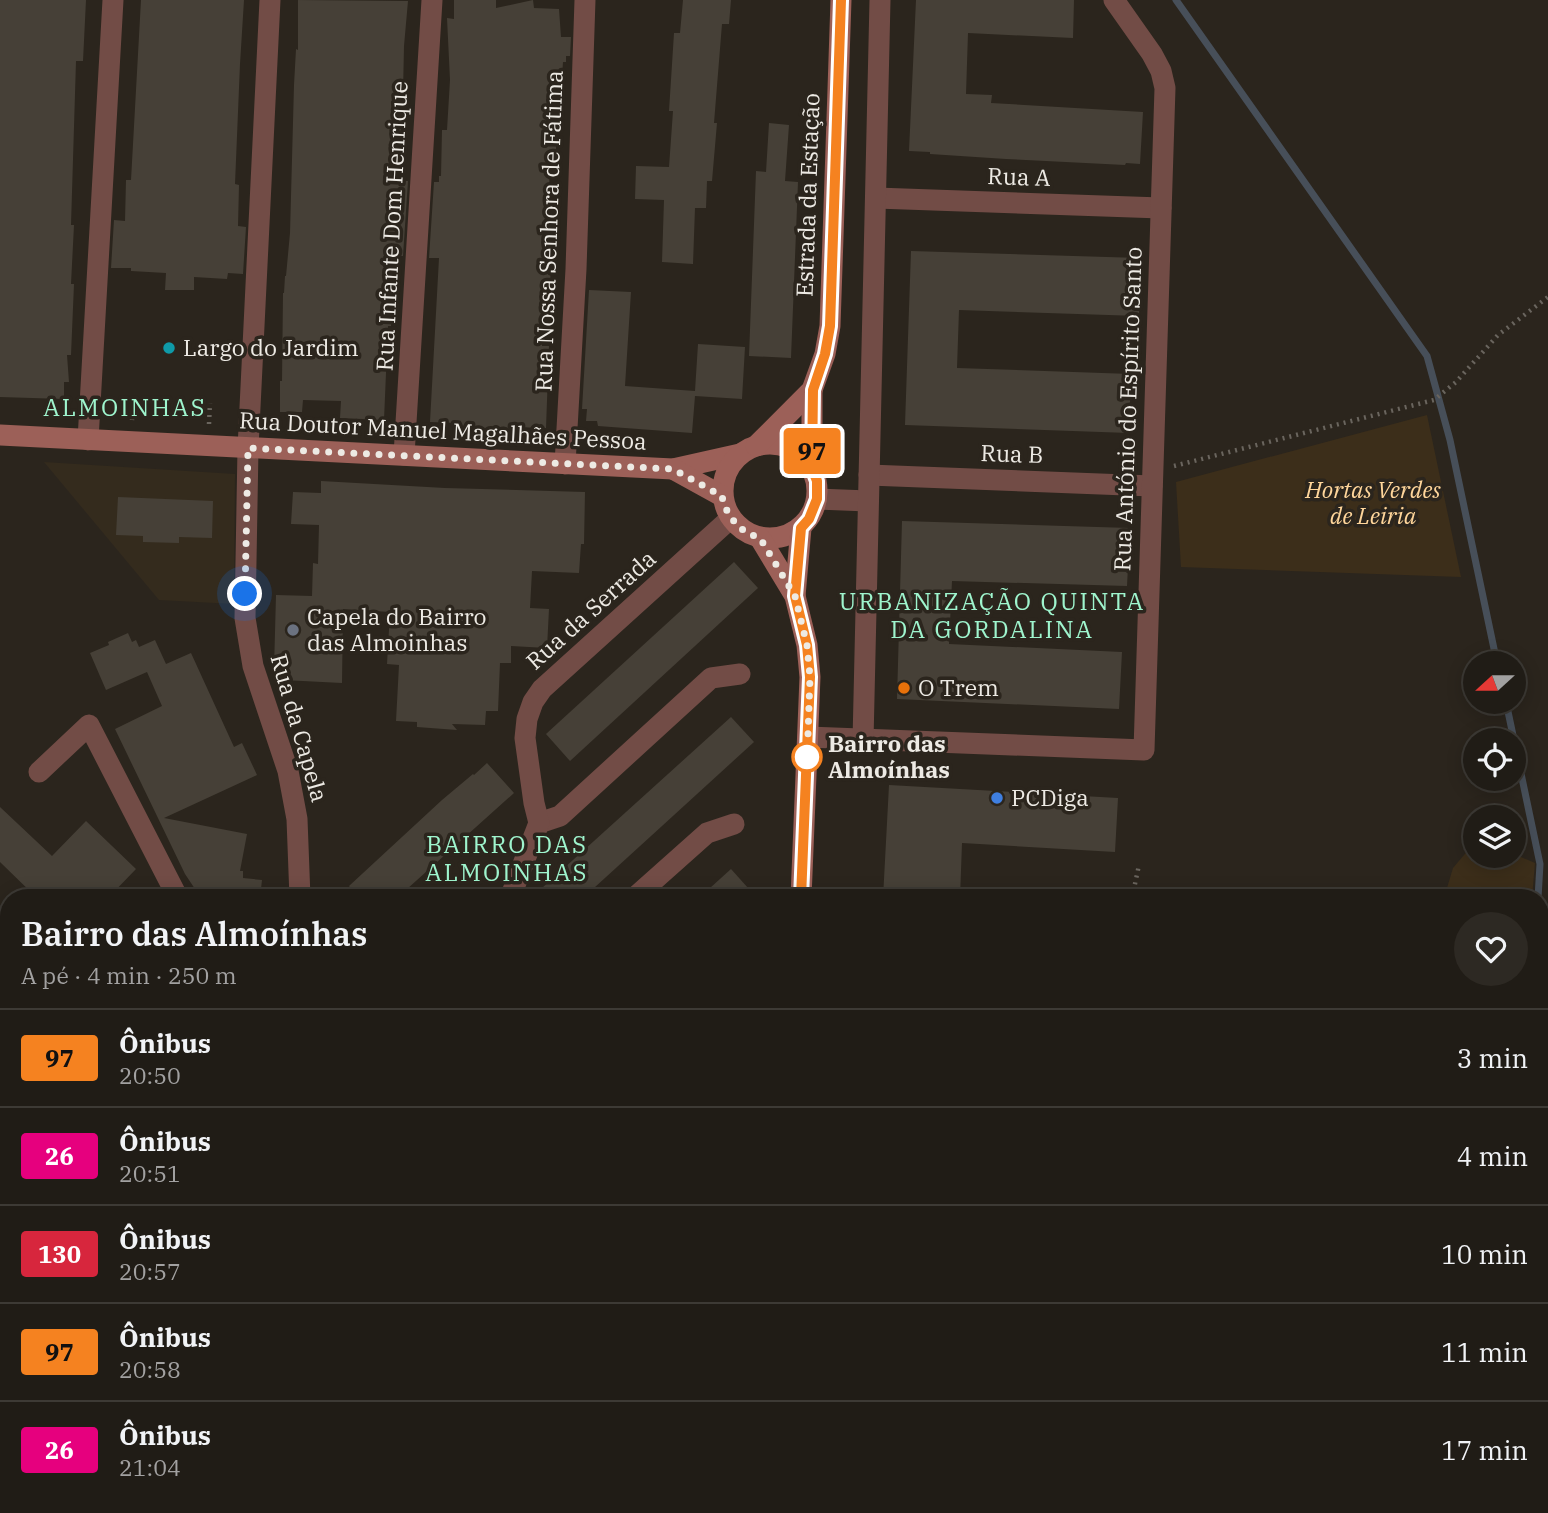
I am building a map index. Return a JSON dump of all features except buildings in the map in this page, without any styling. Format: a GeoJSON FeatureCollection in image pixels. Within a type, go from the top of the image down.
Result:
{"type":"FeatureCollection","features":[{"type":"Feature","properties":{"kind":"main road","name":"Estrada da Estação"},"geometry":{"type":"LineString","coordinates":[[817,499],[817,481],[812,468],[813,390],[825,354],[830,326],[841,0]]}},
{"type":"Feature","properties":{"kind":"main road","name":"Estrada da Estação"},"geometry":{"type":"LineString","coordinates":[[722,496],[731,464],[813,390]]}},
{"type":"Feature","properties":{"kind":"main road","name":"Rua Doutor Manuel Magalhães Pessoa"},"geometry":{"type":"LineString","coordinates":[[0,435],[673,469],[748,450]]}},
{"type":"Feature","properties":{"kind":"main road"},"geometry":{"type":"LineString","coordinates":[[748,450],[772,443],[788,447],[802,456],[812,468]]}},
{"type":"Feature","properties":{"kind":"main road","name":"Rua Doutor Manuel Magalhães Pessoa"},"geometry":{"type":"LineString","coordinates":[[673,469],[722,496]]}},
{"type":"Feature","properties":{"kind":"main road"},"geometry":{"type":"LineString","coordinates":[[722,496],[731,518],[745,532],[760,538],[774,539],[788,536],[801,528],[809,519],[817,499]]}},
{"type":"Feature","properties":{"kind":"main road"},"geometry":{"type":"LineString","coordinates":[[795,596],[801,528]]}},
{"type":"Feature","properties":{"kind":"main road"},"geometry":{"type":"LineString","coordinates":[[760,538],[795,596],[807,645],[810,677],[801,889]]}},
{"type":"Feature","properties":{"kind":"street"},"geometry":{"type":"LineString","coordinates":[[88,440],[113,0]]}},
{"type":"Feature","properties":{"kind":"street","name":"Rua da Capela"},"geometry":{"type":"LineString","coordinates":[[270,0],[248,448],[245,618],[253,666],[288,771],[298,819],[300,889]]}},
{"type":"Feature","properties":{"kind":"street","name":"Rua Infante Dom Henrique"},"geometry":{"type":"LineString","coordinates":[[404,455],[432,0]]}},
{"type":"Feature","properties":{"kind":"street","name":"Rua Nossa Senhora de Fátima"},"geometry":{"type":"LineString","coordinates":[[565,464],[576,269],[585,0]]}},
{"type":"Feature","properties":{"kind":"street"},"geometry":{"type":"LineString","coordinates":[[863,741],[880,0]]}},
{"type":"Feature","properties":{"kind":"street","name":"Rua António do Espírito Santo"},"geometry":{"type":"LineString","coordinates":[[808,737],[1144,750],[1165,88],[1161,71],[1152,54],[1114,0]]}},
{"type":"Feature","properties":{"kind":"street","name":"Rua A"},"geometry":{"type":"LineString","coordinates":[[876,198],[1161,208]]}},
{"type":"Feature","properties":{"kind":"street","name":"Rua B"},"geometry":{"type":"LineString","coordinates":[[869,475],[1153,479]]}},
{"type":"Feature","properties":{"kind":"street"},"geometry":{"type":"LineString","coordinates":[[817,499],[869,501]]}},
{"type":"Feature","properties":{"kind":"street","name":"Rua da Serrada"},"geometry":{"type":"LineString","coordinates":[[536,813],[525,738],[527,719],[533,702],[542,689],[731,518]]}},
{"type":"Feature","properties":{"kind":"street"},"geometry":{"type":"LineString","coordinates":[[513,889],[536,813],[560,816],[711,678],[740,674]]}},
{"type":"Feature","properties":{"kind":"street"},"geometry":{"type":"LineString","coordinates":[[39,772],[89,725],[173,889]]}},
{"type":"Feature","properties":{"kind":"street"},"geometry":{"type":"LineString","coordinates":[[644,889],[707,833],[734,824]]}},
{"type":"Feature","properties":{"kind":"path"},"geometry":{"type":"LineString","coordinates":[[1153,479],[1434,400],[1456,382],[1498,335],[1548,297]]}},
{"type":"Feature","properties":{"kind":"path"},"geometry":{"type":"LineString","coordinates":[[132,416],[134,400]]}},
{"type":"Feature","properties":{"kind":"path"},"geometry":{"type":"LineString","coordinates":[[209,420],[210,403]]}},
{"type":"Feature","properties":{"kind":"path"},"geometry":{"type":"LineString","coordinates":[[1134,889],[1139,865]]}},
{"type":"Feature","properties":{"kind":"shaded area"},"geometry":{"type":"Polygon","coordinates":[[[44,462],[235,474],[234,604],[159,600],[44,462]]]}},
{"type":"Feature","properties":{"kind":"green space","name":"Hortas Verdes de Leiria"},"geometry":{"type":"Polygon","coordinates":[[[1427,415],[1461,577],[1181,567],[1176,482],[1427,415]]]}},
{"type":"Feature","properties":{"kind":"green space"},"geometry":{"type":"Polygon","coordinates":[[[1463,856],[1463,868],[1526,868],[1526,859],[1535,863],[1533,889],[1447,889],[1453,868],[1463,856]]]}},
{"type":"Feature","properties":{"kind":"waterway"},"geometry":{"type":"LineString","coordinates":[[1176,0],[1427,356],[1450,440],[1494,651]]}},
{"type":"Feature","properties":{"kind":"waterway"},"geometry":{"type":"LineString","coordinates":[[1509,714],[1540,864],[1539,889]]}},
{"type":"Feature","properties":{"kind":"bus line","name":"97"},"geometry":{"type":"LineString","coordinates":[[801,889],[810,677],[807,645],[795,596],[801,528],[809,519],[817,499],[817,481],[812,468],[813,390],[825,354],[830,326],[841,0]]}},
{"type":"Feature","properties":{"kind":"place","name":"Largo do Jardim"},"geometry":{"type":"Point","coordinates":[169,348]}},
{"type":"Feature","properties":{"kind":"place","name":"Capela do Bairro das Almoinhas"},"geometry":{"type":"Point","coordinates":[293,630]}},
{"type":"Feature","properties":{"kind":"place","name":"O Trem"},"geometry":{"type":"Point","coordinates":[904,688]}},
{"type":"Feature","properties":{"kind":"place","name":"Bairro das Almoínhas"},"geometry":{"type":"Point","coordinates":[807,757]}},
{"type":"Feature","properties":{"kind":"place","name":"PCDiga"},"geometry":{"type":"Point","coordinates":[997,798]}},
{"type":"Feature","properties":{"kind":"district","name":"ALMOINHAS"},"geometry":{"type":"Point","coordinates":[125,408]}},
{"type":"Feature","properties":{"kind":"district","name":"URBANIZAÇÃO QUINTA DA GORDALINA"},"geometry":{"type":"Point","coordinates":[992,616]}},
{"type":"Feature","properties":{"kind":"district","name":"BAIRRO DAS ALMOINHAS"},"geometry":{"type":"Point","coordinates":[507,859]}},
{"type":"Feature","properties":{"kind":"route"},"geometry":{"type":"LineString","coordinates":[[245,594],[248,448],[673,469],[722,496],[724,505],[736,525],[760,538],[795,596],[807,645],[810,677],[807,763],[807,757]]}}]}
